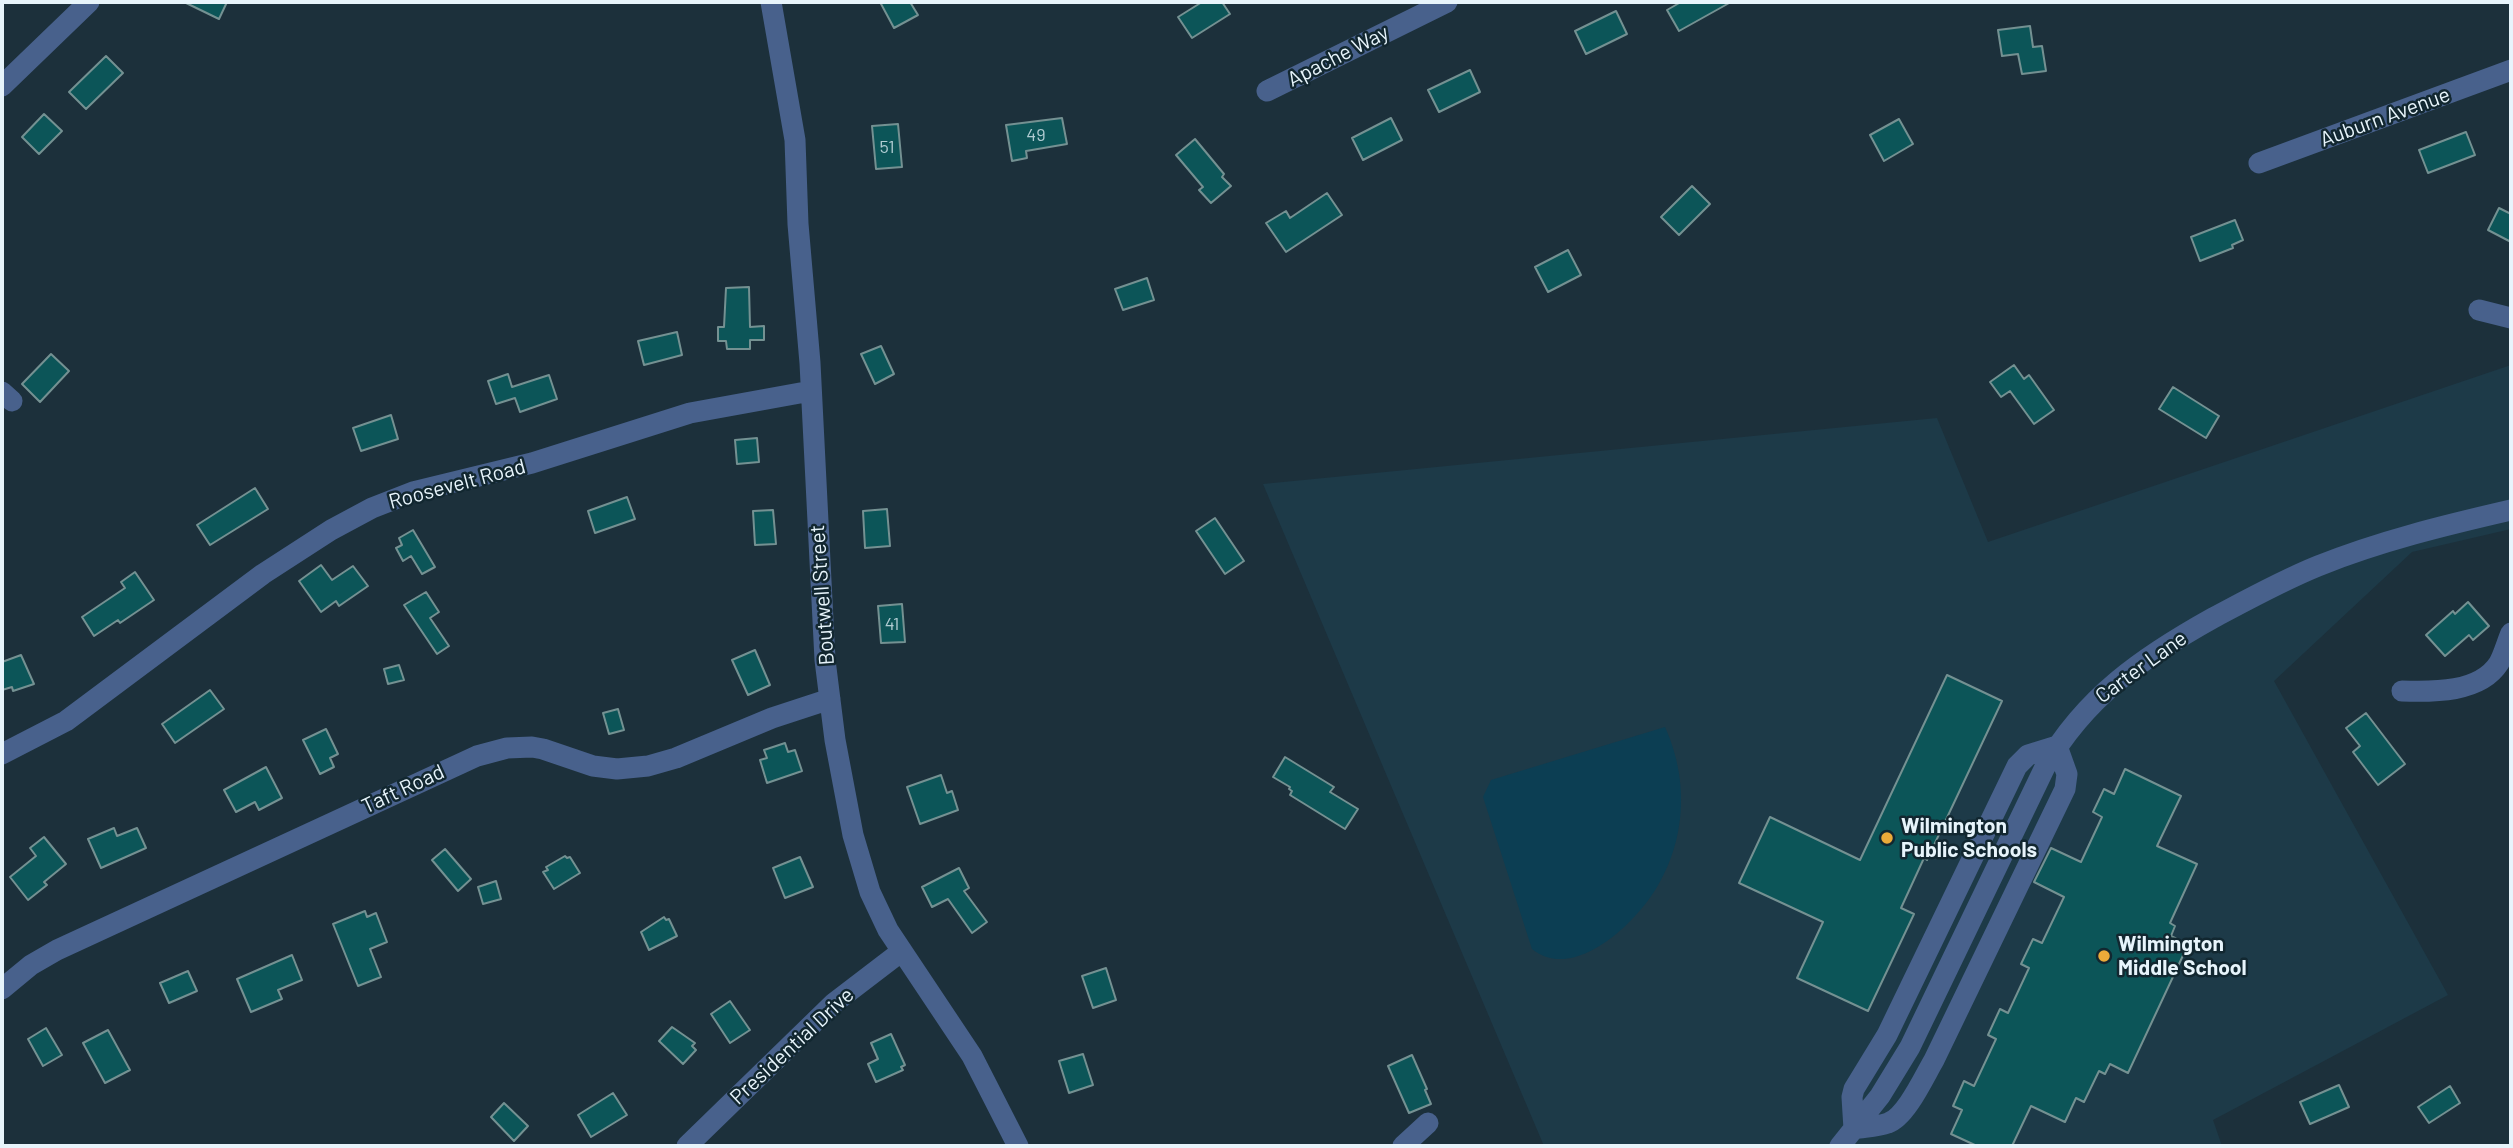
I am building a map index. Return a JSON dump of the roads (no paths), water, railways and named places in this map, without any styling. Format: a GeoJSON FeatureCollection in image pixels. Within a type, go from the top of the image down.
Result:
{"type":"FeatureCollection","features":[{"type":"Feature","properties":{"kind":"street"},"geometry":{"type":"LineString","coordinates":[[2,86],[89,2]]}},
{"type":"Feature","properties":{"kind":"street","name":"Boutwell Street"},"geometry":{"type":"LineString","coordinates":[[771,2],[795,140],[825,660],[835,740],[852,835],[878,912],[972,1056],[1018,1146]]}},
{"type":"Feature","properties":{"kind":"street","name":"Apache Way"},"geometry":{"type":"LineString","coordinates":[[1267,92],[1423,7],[1447,2]]}},
{"type":"Feature","properties":{"kind":"street","name":"Auburn Avenue"},"geometry":{"type":"LineString","coordinates":[[2259,163],[2511,70]]}},
{"type":"Feature","properties":{"kind":"street"},"geometry":{"type":"LineString","coordinates":[[2479,310],[2511,318]]}},
{"type":"Feature","properties":{"kind":"street","name":"Roosevelt Road"},"geometry":{"type":"LineString","coordinates":[[2,754],[66,722],[263,574],[321,536],[372,508],[413,492],[532,463],[690,413],[811,391]]}},
{"type":"Feature","properties":{"kind":"street","name":"Carter Lane"},"geometry":{"type":"LineString","coordinates":[[1840,1146],[1880,1096],[1910,1047],[2057,746],[2090,705],[2132,669],[2196,628],[2282,582],[2387,542],[2511,510]]}},
{"type":"Feature","properties":{"kind":"street"},"geometry":{"type":"LineString","coordinates":[[2402,691],[2427,692],[2465,687],[2488,675],[2499,664],[2511,633]]}},
{"type":"Feature","properties":{"kind":"street","name":"Taft Road"},"geometry":{"type":"LineString","coordinates":[[2,989],[31,965],[57,950],[477,756],[507,748],[532,747],[593,766],[617,769],[648,766],[676,758],[772,718],[830,699]]}},
{"type":"Feature","properties":{"kind":"street","name":"Presidential Drive"},"geometry":{"type":"LineString","coordinates":[[687,1146],[834,1003],[902,951]]}},
{"type":"Feature","properties":{"kind":"street"},"geometry":{"type":"LineString","coordinates":[[1403,1146],[1428,1123]]}},
{"type":"Feature","properties":{"kind":"place","name":"Wilmington Public Schools"},"geometry":{"type":"Point","coordinates":[1887,838]}},
{"type":"Feature","properties":{"kind":"place","name":"Wilmington Middle School"},"geometry":{"type":"Point","coordinates":[2104,956]}}]}
